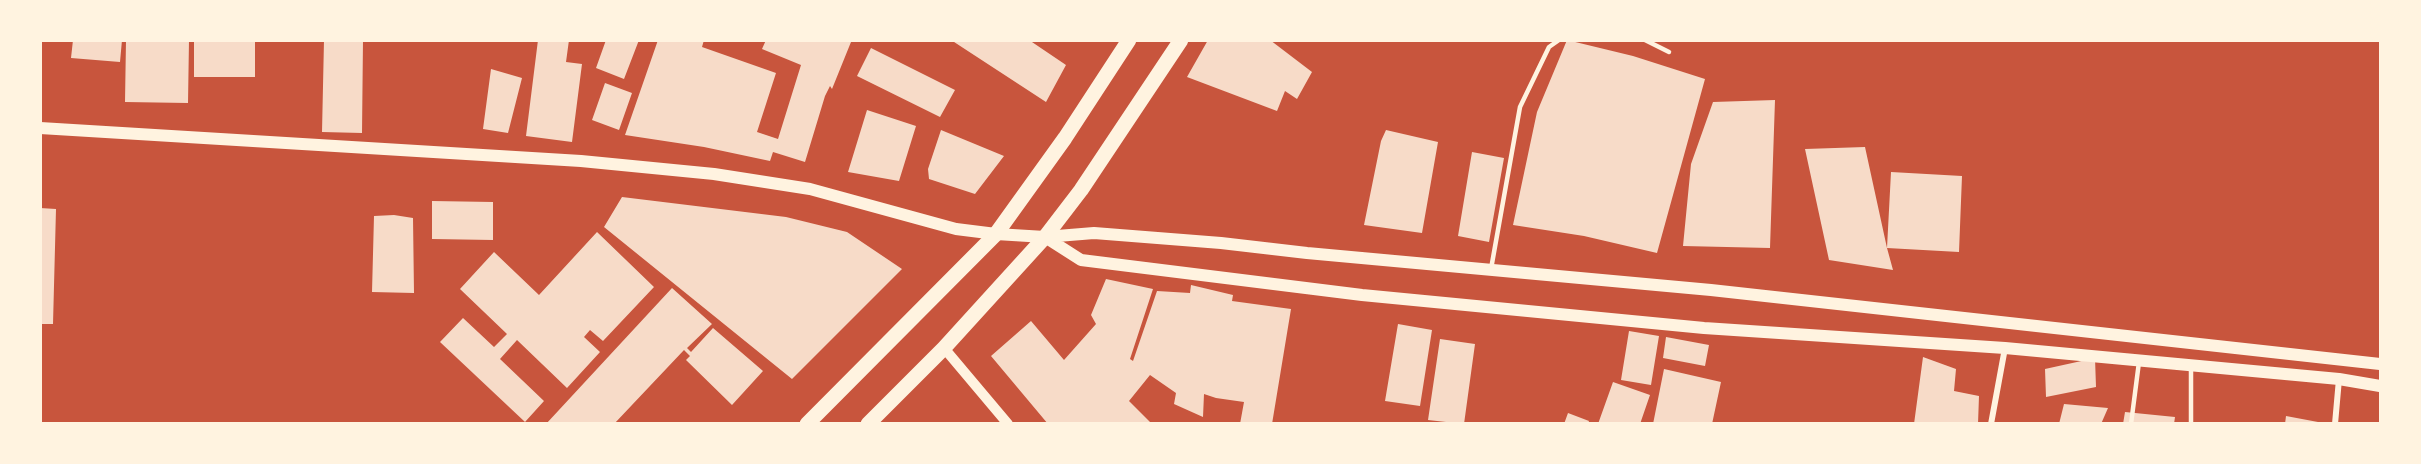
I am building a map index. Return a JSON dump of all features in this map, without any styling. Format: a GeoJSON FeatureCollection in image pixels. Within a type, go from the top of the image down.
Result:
{"type":"FeatureCollection","features":[{"type":"Feature","properties":{"kind":"main road"},"geometry":{"type":"LineString","coordinates":[[807,423],[996,234],[1065,138],[1129,40]]}},
{"type":"Feature","properties":{"kind":"main road"},"geometry":{"type":"LineString","coordinates":[[868,423],[944,348],[1045,237],[1080,190],[1181,40]]}},
{"type":"Feature","properties":{"kind":"main road"},"geometry":{"type":"LineString","coordinates":[[40,128],[581,161],[714,174],[810,189],[956,229],[996,234],[1045,237],[1094,233],[1711,290],[2380,364]]}},
{"type":"Feature","properties":{"kind":"main road"},"geometry":{"type":"LineString","coordinates":[[1045,237],[1081,260],[1362,295],[1704,328],[2005,348],[2339,379],[2380,386]]}},
{"type":"Feature","properties":{"kind":"street"},"geometry":{"type":"LineString","coordinates":[[944,348],[1008,423]]}},
{"type":"Feature","properties":{"kind":"street"},"geometry":{"type":"LineString","coordinates":[[1991,423],[2005,348]]}},
{"type":"Feature","properties":{"kind":"street"},"geometry":{"type":"LineString","coordinates":[[2336,423],[2339,379]]}},
{"type":"Feature","properties":{"kind":"lane"},"geometry":{"type":"LineString","coordinates":[[1491,270],[1520,107],[1550,47],[1559,40]]}},
{"type":"Feature","properties":{"kind":"lane"},"geometry":{"type":"LineString","coordinates":[[1646,40],[1669,52]]}},
{"type":"Feature","properties":{"kind":"lane"},"geometry":{"type":"LineString","coordinates":[[2131,423],[2139,362]]}},
{"type":"Feature","properties":{"kind":"lane"},"geometry":{"type":"LineString","coordinates":[[2191,367],[2191,423]]}},
{"type":"Feature","properties":{"kind":"building"},"geometry":{"type":"Polygon","coordinates":[[[73,40],[122,40],[120,62],[71,58],[73,40]]]}},
{"type":"Feature","properties":{"kind":"building"},"geometry":{"type":"Polygon","coordinates":[[[126,40],[189,40],[188,103],[125,102],[126,40]]]}},
{"type":"Feature","properties":{"kind":"building"},"geometry":{"type":"Polygon","coordinates":[[[194,40],[255,40],[255,77],[194,77],[194,40]]]}},
{"type":"Feature","properties":{"kind":"building"},"geometry":{"type":"Polygon","coordinates":[[[324,40],[363,40],[362,133],[322,132],[324,40]]]}},
{"type":"Feature","properties":{"kind":"building"},"geometry":{"type":"Polygon","coordinates":[[[538,40],[569,40],[566,62],[582,64],[572,142],[526,136],[538,40]]]}},
{"type":"Feature","properties":{"kind":"building"},"geometry":{"type":"Polygon","coordinates":[[[606,40],[639,40],[624,79],[596,68],[606,40]]]}},
{"type":"Feature","properties":{"kind":"building"},"geometry":{"type":"Polygon","coordinates":[[[658,40],[704,40],[702,47],[776,73],[757,132],[778,139],[801,65],[762,49],[766,40],[846,40],[851,42],[832,89],[830,86],[825,96],[805,162],[773,152],[770,161],[704,147],[625,135],[658,40]]]}},
{"type":"Feature","properties":{"kind":"building"},"geometry":{"type":"Polygon","coordinates":[[[951,40],[1029,40],[1066,65],[1046,102],[951,40]]]}},
{"type":"Feature","properties":{"kind":"building"},"geometry":{"type":"Polygon","coordinates":[[[1208,40],[1270,40],[1312,72],[1297,99],[1285,91],[1277,111],[1187,77],[1208,40]]]}},
{"type":"Feature","properties":{"kind":"building"},"geometry":{"type":"Polygon","coordinates":[[[1567,40],[1633,56],[1705,79],[1657,253],[1584,236],[1513,225],[1537,112],[1567,40]]]}},
{"type":"Feature","properties":{"kind":"building"},"geometry":{"type":"Polygon","coordinates":[[[871,48],[955,90],[940,117],[857,76],[871,48]]]}},
{"type":"Feature","properties":{"kind":"building"},"geometry":{"type":"Polygon","coordinates":[[[491,69],[522,78],[508,133],[483,129],[491,69]]]}},
{"type":"Feature","properties":{"kind":"building"},"geometry":{"type":"Polygon","coordinates":[[[605,83],[632,93],[619,130],[592,120],[605,83]]]}},
{"type":"Feature","properties":{"kind":"building"},"geometry":{"type":"Polygon","coordinates":[[[1775,100],[1770,248],[1683,246],[1691,164],[1713,102],[1775,100]]]}},
{"type":"Feature","properties":{"kind":"building"},"geometry":{"type":"Polygon","coordinates":[[[867,110],[916,126],[899,181],[848,172],[867,110]]]}},
{"type":"Feature","properties":{"kind":"building"},"geometry":{"type":"Polygon","coordinates":[[[941,130],[1004,156],[975,194],[929,179],[928,169],[941,130]]]}},
{"type":"Feature","properties":{"kind":"building"},"geometry":{"type":"Polygon","coordinates":[[[1386,130],[1438,142],[1422,233],[1364,225],[1381,141],[1386,130]]]}},
{"type":"Feature","properties":{"kind":"building"},"geometry":{"type":"Polygon","coordinates":[[[1865,147],[1893,270],[1829,260],[1805,149],[1865,147]]]}},
{"type":"Feature","properties":{"kind":"building"},"geometry":{"type":"Polygon","coordinates":[[[1472,152],[1504,158],[1489,242],[1458,236],[1472,152]]]}},
{"type":"Feature","properties":{"kind":"building"},"geometry":{"type":"Polygon","coordinates":[[[1891,172],[1962,176],[1959,252],[1887,248],[1891,172]]]}},
{"type":"Feature","properties":{"kind":"building"},"geometry":{"type":"Polygon","coordinates":[[[622,197],[786,217],[847,232],[902,269],[792,379],[604,227],[622,197]]]}},
{"type":"Feature","properties":{"kind":"building"},"geometry":{"type":"Polygon","coordinates":[[[432,201],[493,202],[493,240],[432,239],[432,201]]]}},
{"type":"Feature","properties":{"kind":"building"},"geometry":{"type":"Polygon","coordinates":[[[40,208],[56,209],[53,324],[40,324],[40,208]]]}},
{"type":"Feature","properties":{"kind":"building"},"geometry":{"type":"Polygon","coordinates":[[[394,215],[413,218],[414,293],[372,292],[374,216],[394,215]]]}},
{"type":"Feature","properties":{"kind":"building"},"geometry":{"type":"Polygon","coordinates":[[[597,232],[654,287],[603,341],[590,330],[584,337],[600,352],[567,388],[517,340],[500,359],[544,401],[525,422],[440,342],[463,318],[494,347],[507,334],[460,289],[494,252],[539,295],[597,232]]]}},
{"type":"Feature","properties":{"kind":"building"},"geometry":{"type":"Polygon","coordinates":[[[1106,279],[1153,289],[1130,359],[1133,361],[1157,291],[1190,293],[1191,285],[1233,295],[1232,301],[1291,309],[1272,424],[1240,424],[1244,402],[1204,394],[1203,417],[1174,404],[1176,393],[1150,375],[1129,401],[1152,424],[1048,424],[991,356],[1031,321],[1064,360],[1096,324],[1091,315],[1106,279]]]}},
{"type":"Feature","properties":{"kind":"building"},"geometry":{"type":"Polygon","coordinates":[[[672,288],[712,324],[687,348],[691,352],[713,328],[763,371],[732,405],[686,360],[690,356],[684,350],[614,424],[546,424],[672,288]]]}},
{"type":"Feature","properties":{"kind":"building"},"geometry":{"type":"Polygon","coordinates":[[[1398,324],[1432,330],[1420,406],[1385,401],[1398,324]]]}},
{"type":"Feature","properties":{"kind":"building"},"geometry":{"type":"Polygon","coordinates":[[[1629,331],[1659,336],[1651,385],[1621,380],[1629,331]]]}},
{"type":"Feature","properties":{"kind":"building"},"geometry":{"type":"Polygon","coordinates":[[[1666,337],[1709,345],[1705,366],[1663,358],[1666,337]]]}},
{"type":"Feature","properties":{"kind":"building"},"geometry":{"type":"Polygon","coordinates":[[[1440,339],[1475,344],[1464,424],[1428,420],[1440,339]]]}},
{"type":"Feature","properties":{"kind":"building"},"geometry":{"type":"Polygon","coordinates":[[[1923,357],[1956,369],[1954,391],[1979,396],[1978,424],[1914,424],[1923,357]]]}},
{"type":"Feature","properties":{"kind":"building"},"geometry":{"type":"Polygon","coordinates":[[[2095,358],[2096,387],[2046,397],[2045,369],[2095,358]]]}},
{"type":"Feature","properties":{"kind":"building"},"geometry":{"type":"Polygon","coordinates":[[[1664,369],[1721,382],[1712,424],[1653,424],[1664,369]]]}},
{"type":"Feature","properties":{"kind":"building"},"geometry":{"type":"Polygon","coordinates":[[[1613,382],[1650,395],[1640,424],[1598,424],[1613,382]]]}},
{"type":"Feature","properties":{"kind":"building"},"geometry":{"type":"Polygon","coordinates":[[[2064,404],[2108,408],[2101,424],[2059,424],[2064,404]]]}},
{"type":"Feature","properties":{"kind":"building"},"geometry":{"type":"Polygon","coordinates":[[[2125,412],[2175,417],[2174,424],[2123,424],[2125,412]]]}},
{"type":"Feature","properties":{"kind":"building"},"geometry":{"type":"Polygon","coordinates":[[[1568,413],[1589,421],[1588,424],[1564,424],[1568,413]]]}},
{"type":"Feature","properties":{"kind":"building"},"geometry":{"type":"Polygon","coordinates":[[[2286,416],[2318,422],[2318,424],[2285,424],[2286,416]]]}}]}
